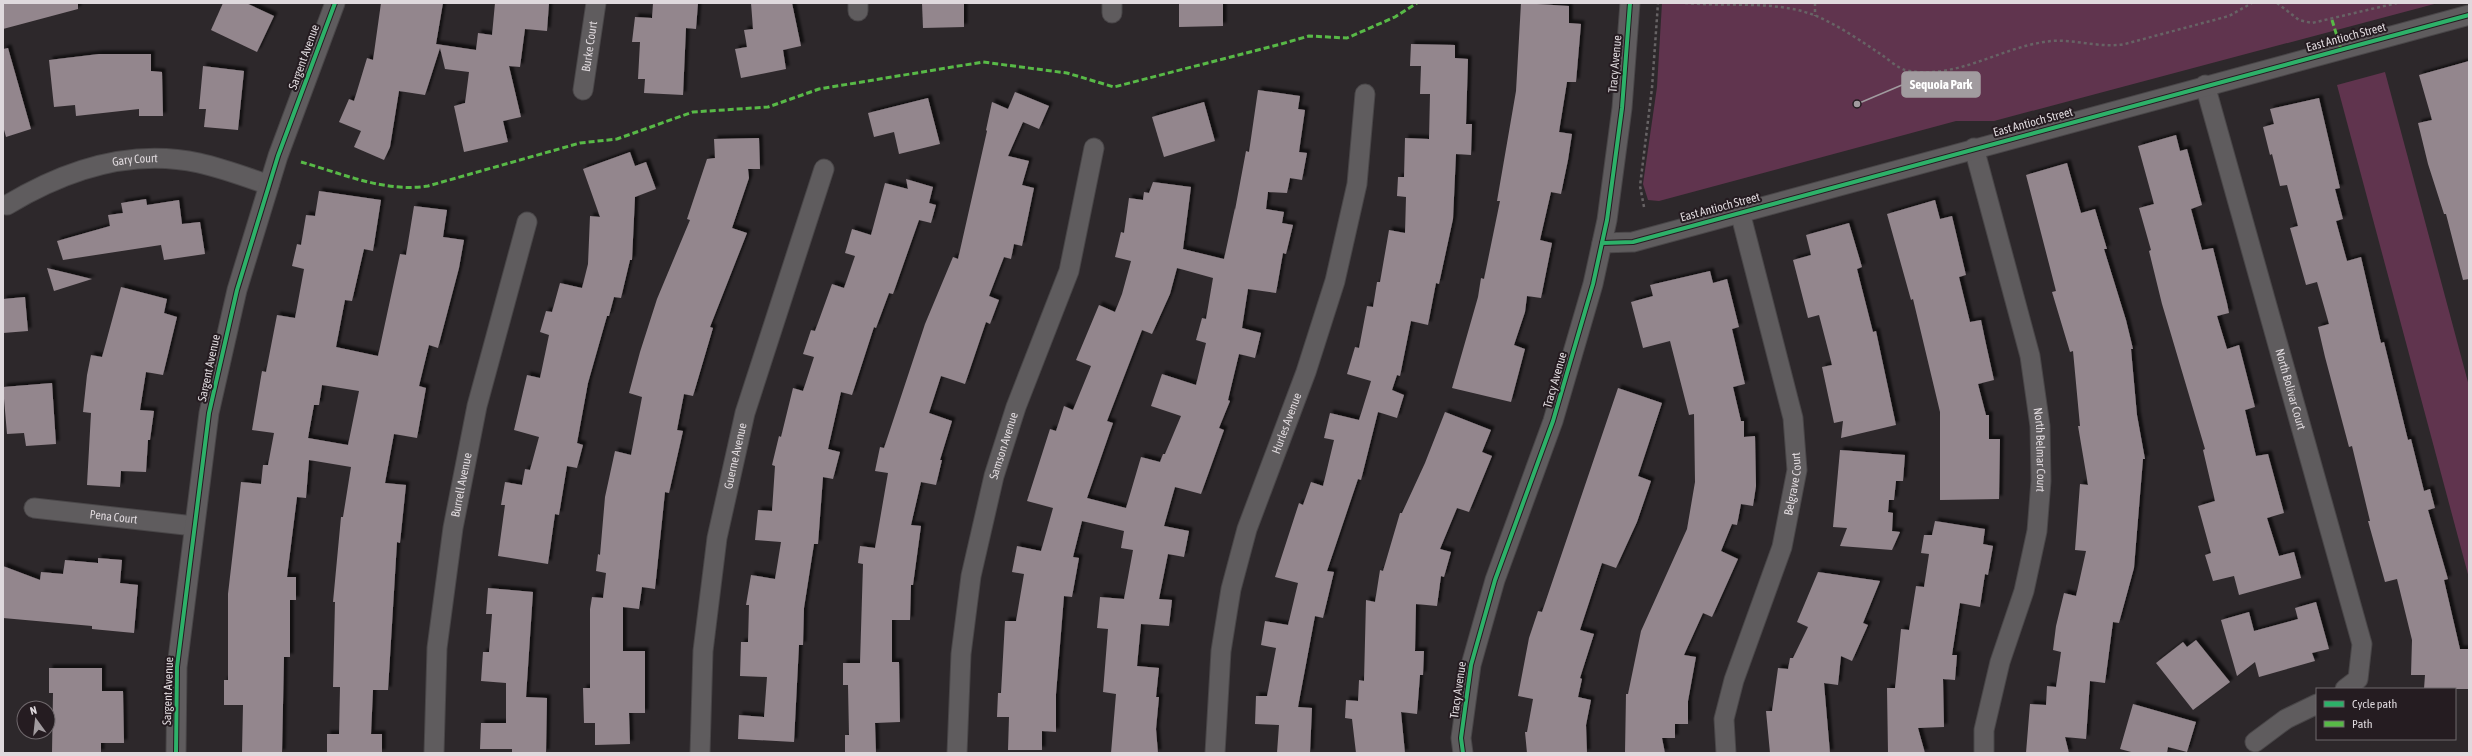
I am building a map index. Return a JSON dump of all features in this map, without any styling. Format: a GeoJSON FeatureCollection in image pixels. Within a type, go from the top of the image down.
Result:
{"type":"FeatureCollection","features":[{"type":"Feature","properties":{"kind":"street","name":"Sargent Avenue"},"geometry":{"type":"LineString","coordinates":[[176,753],[177,667],[209,413],[231,313],[269,185],[335,3]]}},
{"type":"Feature","properties":{"kind":"street","name":"Burke Court"},"geometry":{"type":"LineString","coordinates":[[583,90],[596,3]]}},
{"type":"Feature","properties":{"kind":"street","name":"Tracy Avenue"},"geometry":{"type":"LineString","coordinates":[[1463,753],[1462,738],[1473,658],[1494,580],[1553,421],[1593,284],[1607,220],[1622,108],[1630,3]]}},
{"type":"Feature","properties":{"kind":"street","name":"East Antioch Street"},"geometry":{"type":"LineString","coordinates":[[1602,243],[1633,242],[2206,85],[2469,15]]}},
{"type":"Feature","properties":{"kind":"street","name":"North Bolivar Court"},"geometry":{"type":"LineString","coordinates":[[2206,85],[2362,644],[2358,679],[2346,688]]}},
{"type":"Feature","properties":{"kind":"street","name":"Hurles Avenue"},"geometry":{"type":"LineString","coordinates":[[1215,753],[1221,651],[1231,589],[1247,529],[1306,372],[1335,281],[1358,184],[1365,94]]}},
{"type":"Feature","properties":{"kind":"street","name":"Samson Avenue"},"geometry":{"type":"LineString","coordinates":[[957,753],[961,654],[966,615],[972,576],[992,484],[1016,407],[1069,271],[1094,148]]}},
{"type":"Feature","properties":{"kind":"street","name":"North Belmar Court"},"geometry":{"type":"LineString","coordinates":[[1974,148],[2030,356],[2040,426],[2041,482],[2037,531],[2024,591],[2000,662],[1984,730],[1984,753]]}},
{"type":"Feature","properties":{"kind":"street","name":"Gary Court"},"geometry":{"type":"LineString","coordinates":[[7,204],[38,186],[67,173],[98,164],[135,159],[164,159],[199,163],[269,185]]}},
{"type":"Feature","properties":{"kind":"street","name":"Guerne Avenue"},"geometry":{"type":"LineString","coordinates":[[700,753],[703,651],[717,538],[745,413],[824,169]]}},
{"type":"Feature","properties":{"kind":"street","name":"Belgrave Court"},"geometry":{"type":"LineString","coordinates":[[1726,753],[1724,719],[1734,680],[1782,548],[1797,470],[1793,418],[1740,212]]}},
{"type":"Feature","properties":{"kind":"street","name":"Burrell Avenue"},"geometry":{"type":"LineString","coordinates":[[434,753],[437,648],[453,528],[477,406],[527,222]]}},
{"type":"Feature","properties":{"kind":"street","name":"Pena Court"},"geometry":{"type":"LineString","coordinates":[[34,508],[194,526]]}},
{"type":"Feature","properties":{"kind":"street"},"geometry":{"type":"LineString","coordinates":[[2255,742],[2286,719],[2316,704]]}},
{"type":"Feature","properties":{"kind":"path"},"geometry":{"type":"LineString","coordinates":[[1644,207],[1640,186],[1652,88],[1658,3]]}},
{"type":"Feature","properties":{"kind":"path"},"geometry":{"type":"LineString","coordinates":[[1685,3],[1788,8],[1815,16],[1850,34],[1904,70],[1932,73],[1973,64],[2043,42],[2056,41],[2111,47],[2125,44],[2229,16],[2252,3]]}},
{"type":"Feature","properties":{"kind":"path"},"geometry":{"type":"LineString","coordinates":[[1815,3],[1815,16]]}},
{"type":"Feature","properties":{"kind":"path"},"geometry":{"type":"LineString","coordinates":[[2277,3],[2299,20],[2312,23],[2397,3]]}},
{"type":"Feature","properties":{"kind":"shaded area"},"geometry":{"type":"Polygon","coordinates":[[[1662,3],[2438,3],[1994,121],[1956,121],[1659,201],[1648,200],[1643,184],[1657,87],[1662,3]]]}},
{"type":"Feature","properties":{"kind":"shaded area"},"geometry":{"type":"Polygon","coordinates":[[[2385,72],[2469,386],[2469,578],[2337,85],[2385,72]]]}},
{"type":"Feature","properties":{"kind":"building"},"geometry":{"type":"Polygon","coordinates":[[[3,3],[78,3],[78,9],[3,29],[3,3]]]}},
{"type":"Feature","properties":{"kind":"building"},"geometry":{"type":"Polygon","coordinates":[[[223,3],[246,3],[274,16],[257,52],[211,30],[223,3]]]}},
{"type":"Feature","properties":{"kind":"building"},"geometry":{"type":"Polygon","coordinates":[[[381,3],[443,3],[436,44],[476,50],[478,33],[492,35],[495,3],[549,3],[547,31],[525,29],[520,67],[509,66],[521,117],[503,121],[508,142],[464,152],[454,106],[465,103],[469,72],[445,69],[440,48],[425,95],[399,91],[390,147],[384,160],[354,147],[361,131],[339,122],[349,99],[354,101],[367,58],[373,60],[381,3]]]}},
{"type":"Feature","properties":{"kind":"building"},"geometry":{"type":"Polygon","coordinates":[[[653,3],[698,3],[696,29],[686,28],[683,95],[644,93],[645,79],[638,79],[640,42],[632,42],[635,17],[652,18],[653,3]]]}},
{"type":"Feature","properties":{"kind":"building"},"geometry":{"type":"Polygon","coordinates":[[[751,3],[792,3],[801,46],[783,50],[786,69],[741,78],[735,49],[747,47],[744,30],[753,29],[751,3]]]}},
{"type":"Feature","properties":{"kind":"building"},"geometry":{"type":"Polygon","coordinates":[[[922,3],[964,3],[964,27],[923,28],[922,3]]]}},
{"type":"Feature","properties":{"kind":"building"},"geometry":{"type":"Polygon","coordinates":[[[1179,3],[1223,3],[1223,26],[1179,27],[1179,3]]]}},
{"type":"Feature","properties":{"kind":"building"},"geometry":{"type":"Polygon","coordinates":[[[1521,3],[1569,6],[1569,23],[1581,24],[1576,82],[1567,82],[1559,132],[1572,134],[1568,160],[1561,194],[1551,192],[1540,240],[1552,243],[1541,298],[1527,296],[1525,312],[1514,345],[1525,349],[1511,402],[1452,388],[1478,297],[1481,278],[1484,279],[1500,201],[1497,201],[1516,91],[1521,3]]]}},
{"type":"Feature","properties":{"kind":"building"},"geometry":{"type":"Polygon","coordinates":[[[1411,44],[1455,45],[1455,58],[1468,59],[1466,124],[1472,124],[1471,155],[1456,154],[1453,219],[1439,284],[1436,283],[1428,325],[1411,321],[1400,376],[1397,375],[1392,390],[1404,395],[1397,418],[1378,412],[1361,480],[1358,479],[1327,571],[1334,572],[1323,618],[1315,616],[1298,707],[1312,708],[1310,753],[1277,753],[1279,725],[1255,724],[1256,696],[1267,696],[1276,648],[1261,645],[1265,621],[1288,625],[1298,583],[1275,577],[1299,503],[1303,505],[1311,482],[1323,486],[1334,440],[1324,438],[1330,413],[1359,420],[1371,381],[1347,374],[1355,347],[1359,348],[1367,306],[1373,307],[1377,282],[1380,282],[1389,230],[1405,233],[1406,197],[1397,196],[1398,177],[1404,177],[1405,138],[1429,139],[1430,94],[1420,94],[1421,66],[1410,66],[1411,44]]]}},
{"type":"Feature","properties":{"kind":"building"},"geometry":{"type":"Polygon","coordinates":[[[8,48],[31,129],[6,137],[3,126],[3,49],[8,48]]]}},
{"type":"Feature","properties":{"kind":"building"},"geometry":{"type":"Polygon","coordinates":[[[99,54],[151,54],[151,71],[162,72],[163,116],[139,116],[139,109],[76,116],[75,105],[54,107],[49,60],[99,54]]]}},
{"type":"Feature","properties":{"kind":"building"},"geometry":{"type":"Polygon","coordinates":[[[2469,61],[2469,279],[2463,280],[2446,214],[2444,214],[2428,164],[2418,123],[2432,120],[2419,75],[2469,61]]]}},
{"type":"Feature","properties":{"kind":"building"},"geometry":{"type":"Polygon","coordinates":[[[203,66],[244,71],[238,130],[204,127],[206,109],[199,109],[203,66]]]}},
{"type":"Feature","properties":{"kind":"building"},"geometry":{"type":"Polygon","coordinates":[[[1258,90],[1300,96],[1298,109],[1305,110],[1299,152],[1307,153],[1302,180],[1290,178],[1287,193],[1268,192],[1266,209],[1284,212],[1282,223],[1293,225],[1286,254],[1283,253],[1276,293],[1248,289],[1242,328],[1261,333],[1255,358],[1239,354],[1228,400],[1230,401],[1219,428],[1224,430],[1201,494],[1175,487],[1164,526],[1189,531],[1184,557],[1168,554],[1159,599],[1172,600],[1169,626],[1141,624],[1137,666],[1159,668],[1156,697],[1159,697],[1156,729],[1158,753],[1111,753],[1116,694],[1103,692],[1108,629],[1097,628],[1100,597],[1124,599],[1133,550],[1121,548],[1124,531],[1082,521],[1073,557],[1079,558],[1072,597],[1064,596],[1056,694],[1056,732],[1042,731],[1042,750],[1008,750],[1009,717],[997,717],[998,693],[1001,693],[1005,621],[1016,621],[1024,574],[1012,572],[1017,546],[1041,551],[1053,508],[1027,501],[1050,429],[1056,431],[1064,406],[1073,410],[1091,366],[1076,360],[1099,305],[1115,312],[1122,294],[1131,261],[1115,257],[1121,232],[1124,233],[1129,198],[1143,200],[1144,192],[1149,193],[1153,182],[1191,187],[1183,249],[1224,259],[1246,151],[1249,152],[1258,90]],[[1177,268],[1170,294],[1152,334],[1142,330],[1107,421],[1113,423],[1087,498],[1126,508],[1141,457],[1160,462],[1163,454],[1165,454],[1181,416],[1151,406],[1162,374],[1196,385],[1206,343],[1196,340],[1202,318],[1206,319],[1213,278],[1177,268]]]}},
{"type":"Feature","properties":{"kind":"building"},"geometry":{"type":"Polygon","coordinates":[[[1015,92],[1049,106],[1039,129],[1023,122],[1008,156],[1029,161],[1022,185],[1034,188],[1022,246],[1014,244],[1011,259],[1004,257],[989,296],[999,300],[990,324],[986,322],[965,384],[941,376],[929,413],[952,421],[940,460],[942,460],[936,485],[921,482],[911,525],[921,526],[913,585],[911,585],[910,620],[892,620],[892,662],[899,662],[900,722],[875,723],[876,753],[845,753],[845,735],[849,735],[848,685],[843,685],[843,663],[860,663],[863,564],[858,563],[860,546],[875,548],[888,473],[875,471],[880,447],[884,448],[925,324],[953,257],[958,259],[987,131],[992,102],[1008,109],[1015,92]]]}},
{"type":"Feature","properties":{"kind":"building"},"geometry":{"type":"Polygon","coordinates":[[[928,98],[940,144],[899,154],[894,132],[874,137],[868,113],[928,98]]]}},
{"type":"Feature","properties":{"kind":"building"},"geometry":{"type":"Polygon","coordinates":[[[2319,98],[2340,188],[2335,189],[2343,219],[2336,221],[2347,261],[2361,257],[2381,343],[2384,342],[2408,440],[2411,439],[2424,491],[2430,489],[2435,508],[2428,510],[2448,579],[2444,580],[2460,649],[2469,649],[2469,689],[2424,688],[2425,675],[2411,675],[2412,640],[2397,579],[2385,582],[2368,521],[2370,521],[2352,446],[2349,447],[2325,357],[2318,327],[2329,324],[2317,282],[2306,285],[2290,228],[2298,226],[2287,185],[2280,186],[2263,127],[2274,124],[2270,109],[2319,98]]]}},
{"type":"Feature","properties":{"kind":"building"},"geometry":{"type":"Polygon","coordinates":[[[1204,102],[1215,141],[1164,157],[1152,117],[1204,102]]]}},
{"type":"Feature","properties":{"kind":"building"},"geometry":{"type":"Polygon","coordinates":[[[2176,135],[2180,151],[2187,149],[2202,205],[2191,209],[2202,250],[2213,248],[2227,303],[2229,313],[2217,316],[2227,349],[2239,345],[2255,407],[2245,410],[2256,456],[2268,454],[2284,513],[2267,518],[2279,556],[2294,552],[2301,578],[2239,595],[2234,576],[2213,581],[2205,555],[2211,553],[2198,506],[2215,501],[2203,450],[2205,449],[2162,304],[2149,251],[2151,250],[2139,208],[2154,204],[2138,146],[2176,135]]]}},
{"type":"Feature","properties":{"kind":"building"},"geometry":{"type":"Polygon","coordinates":[[[759,138],[760,169],[748,169],[749,178],[732,228],[747,233],[710,327],[713,328],[693,396],[684,394],[677,430],[683,431],[669,493],[665,492],[655,589],[642,587],[639,609],[623,607],[623,651],[645,651],[645,713],[629,713],[630,744],[595,745],[595,723],[584,723],[583,688],[590,688],[590,609],[592,597],[603,598],[606,573],[596,571],[598,554],[600,555],[605,497],[615,451],[631,455],[642,397],[629,393],[640,352],[657,299],[690,220],[687,219],[707,159],[715,158],[714,139],[759,138]]]}},
{"type":"Feature","properties":{"kind":"building"},"geometry":{"type":"Polygon","coordinates":[[[630,152],[635,166],[646,162],[656,189],[635,197],[632,260],[630,260],[621,298],[614,297],[609,316],[607,316],[588,383],[577,443],[583,445],[577,468],[567,466],[559,515],[555,514],[548,564],[498,556],[505,505],[501,505],[505,482],[522,485],[525,469],[530,470],[539,437],[514,430],[527,375],[540,378],[549,335],[540,332],[546,311],[552,312],[560,283],[582,288],[588,264],[590,216],[600,217],[583,169],[630,152]]]}},
{"type":"Feature","properties":{"kind":"building"},"geometry":{"type":"Polygon","coordinates":[[[2067,163],[2081,213],[2095,209],[2107,249],[2104,249],[2126,320],[2133,349],[2131,349],[2137,415],[2145,459],[2143,459],[2134,568],[2119,623],[2113,622],[2105,683],[2090,681],[2086,739],[2065,737],[2069,753],[2026,753],[2030,704],[2046,705],[2047,686],[2056,687],[2061,652],[2053,650],[2056,626],[2064,593],[2076,596],[2086,551],[2075,550],[2080,484],[2088,485],[2078,426],[2080,426],[2073,351],[2070,352],[2052,292],[2056,291],[2026,175],[2067,163]]]}},
{"type":"Feature","properties":{"kind":"building"},"geometry":{"type":"Polygon","coordinates":[[[906,179],[933,187],[929,203],[936,205],[931,223],[919,220],[893,294],[889,293],[876,328],[874,327],[852,395],[841,392],[828,449],[840,452],[833,479],[823,477],[818,544],[814,544],[804,608],[803,645],[799,645],[794,742],[738,739],[739,715],[764,717],[767,677],[740,676],[741,642],[748,642],[749,605],[746,605],[751,575],[775,579],[781,542],[755,540],[758,510],[772,511],[775,466],[772,465],[779,436],[781,437],[793,388],[803,391],[814,357],[803,354],[811,330],[815,331],[832,284],[844,288],[855,256],[845,253],[852,229],[871,235],[885,183],[908,189],[906,179]]]}},
{"type":"Feature","properties":{"kind":"building"},"geometry":{"type":"Polygon","coordinates":[[[319,191],[381,200],[373,251],[364,249],[352,301],[345,300],[336,347],[378,356],[400,254],[406,255],[414,206],[447,210],[443,237],[464,240],[459,268],[438,348],[429,345],[419,386],[426,388],[417,438],[394,434],[385,483],[406,485],[400,543],[397,542],[388,690],[373,690],[371,734],[382,734],[382,753],[327,753],[327,734],[339,734],[340,687],[333,687],[335,602],[333,602],[341,517],[343,517],[351,467],[309,460],[306,498],[297,497],[287,577],[296,577],[296,600],[290,600],[290,657],[284,657],[282,753],[242,753],[243,705],[224,705],[224,680],[228,680],[228,594],[241,482],[261,484],[263,465],[268,465],[274,433],[252,430],[262,371],[266,372],[277,315],[295,318],[304,269],[292,266],[297,244],[301,245],[306,215],[315,216],[319,191]],[[322,385],[319,405],[314,405],[308,438],[348,445],[359,391],[322,385]]]}},
{"type":"Feature","properties":{"kind":"building"},"geometry":{"type":"Polygon","coordinates":[[[146,199],[147,205],[179,200],[182,224],[200,222],[205,254],[164,260],[161,245],[63,260],[57,241],[110,226],[108,215],[123,213],[121,203],[146,199]]]}},
{"type":"Feature","properties":{"kind":"building"},"geometry":{"type":"Polygon","coordinates":[[[1935,200],[1940,219],[1952,216],[1966,275],[1959,277],[1970,322],[1981,320],[1994,380],[1978,384],[1986,415],[1989,415],[1989,439],[2000,439],[1999,499],[1940,500],[1940,412],[1913,299],[1911,300],[1887,214],[1935,200]]]}},
{"type":"Feature","properties":{"kind":"building"},"geometry":{"type":"Polygon","coordinates":[[[1849,223],[1862,267],[1857,269],[1873,332],[1876,331],[1896,425],[1841,438],[1843,421],[1834,423],[1822,367],[1832,365],[1819,315],[1808,318],[1793,260],[1811,255],[1806,235],[1849,223]]]}},
{"type":"Feature","properties":{"kind":"building"},"geometry":{"type":"Polygon","coordinates":[[[47,268],[92,279],[54,291],[47,268]]]}},
{"type":"Feature","properties":{"kind":"building"},"geometry":{"type":"Polygon","coordinates":[[[1710,271],[1713,283],[1727,279],[1739,327],[1732,329],[1745,384],[1733,387],[1741,421],[1744,421],[1744,437],[1755,436],[1756,486],[1753,506],[1741,504],[1737,525],[1732,524],[1721,551],[1738,559],[1712,617],[1703,613],[1684,655],[1696,657],[1688,701],[1688,724],[1675,724],[1675,738],[1662,738],[1665,753],[1625,753],[1626,694],[1628,694],[1641,631],[1687,529],[1695,482],[1694,414],[1689,415],[1670,341],[1643,348],[1631,302],[1653,296],[1650,285],[1710,271]]]}},
{"type":"Feature","properties":{"kind":"building"},"geometry":{"type":"Polygon","coordinates":[[[121,287],[167,299],[164,313],[177,317],[163,375],[146,372],[140,410],[154,411],[150,440],[148,440],[146,472],[121,471],[120,487],[87,485],[91,413],[83,412],[87,375],[91,355],[102,357],[121,287]]]}},
{"type":"Feature","properties":{"kind":"building"},"geometry":{"type":"Polygon","coordinates":[[[25,297],[28,331],[3,333],[3,299],[25,297]]]}},
{"type":"Feature","properties":{"kind":"building"},"geometry":{"type":"Polygon","coordinates":[[[52,383],[56,444],[26,446],[24,433],[7,434],[3,387],[52,383]]]}},
{"type":"Feature","properties":{"kind":"building"},"geometry":{"type":"Polygon","coordinates":[[[1618,388],[1662,403],[1638,476],[1651,481],[1637,522],[1616,568],[1602,563],[1580,630],[1594,634],[1580,678],[1582,679],[1578,697],[1591,700],[1586,725],[1587,753],[1527,753],[1525,732],[1527,732],[1533,699],[1518,696],[1529,638],[1538,611],[1542,612],[1618,388]]]}},
{"type":"Feature","properties":{"kind":"building"},"geometry":{"type":"Polygon","coordinates":[[[1445,412],[1491,430],[1482,452],[1492,456],[1469,512],[1457,508],[1440,549],[1451,552],[1444,577],[1441,576],[1437,606],[1416,604],[1415,651],[1424,651],[1423,675],[1420,675],[1417,714],[1401,712],[1405,753],[1356,753],[1352,719],[1345,718],[1346,700],[1358,701],[1359,680],[1364,681],[1366,600],[1375,602],[1380,570],[1383,571],[1400,513],[1402,513],[1425,463],[1445,412]]]}},
{"type":"Feature","properties":{"kind":"building"},"geometry":{"type":"Polygon","coordinates":[[[1840,450],[1905,455],[1903,481],[1896,481],[1894,500],[1889,500],[1888,512],[1893,513],[1892,531],[1900,532],[1892,550],[1840,546],[1847,528],[1833,527],[1840,450]]]}},
{"type":"Feature","properties":{"kind":"building"},"geometry":{"type":"Polygon","coordinates":[[[1935,521],[1985,529],[1983,544],[1993,546],[1988,575],[1985,574],[1980,607],[1960,603],[1952,655],[1957,655],[1955,680],[1943,679],[1944,727],[1918,728],[1925,753],[1888,753],[1887,688],[1895,688],[1901,629],[1909,630],[1916,586],[1924,587],[1929,554],[1921,553],[1924,535],[1932,535],[1935,521]]]}},
{"type":"Feature","properties":{"kind":"building"},"geometry":{"type":"Polygon","coordinates":[[[98,558],[122,560],[120,583],[138,585],[134,633],[92,629],[92,626],[3,618],[3,566],[40,580],[41,572],[63,574],[65,560],[98,563],[98,558]]]}},
{"type":"Feature","properties":{"kind":"building"},"geometry":{"type":"Polygon","coordinates":[[[1818,572],[1880,581],[1863,623],[1868,625],[1852,661],[1841,656],[1838,685],[1824,683],[1830,753],[1770,753],[1766,711],[1772,711],[1778,668],[1788,669],[1790,658],[1793,658],[1808,627],[1797,622],[1818,572]]]}},
{"type":"Feature","properties":{"kind":"building"},"geometry":{"type":"Polygon","coordinates":[[[488,588],[533,592],[526,697],[547,698],[546,753],[512,753],[512,749],[480,749],[481,723],[506,723],[506,683],[481,681],[483,652],[489,652],[492,614],[486,614],[488,588]]]}},
{"type":"Feature","properties":{"kind":"building"},"geometry":{"type":"Polygon","coordinates":[[[2316,602],[2329,649],[2312,653],[2315,661],[2259,677],[2255,662],[2237,676],[2221,620],[2249,612],[2254,631],[2298,619],[2295,608],[2316,602]]]}},
{"type":"Feature","properties":{"kind":"building"},"geometry":{"type":"Polygon","coordinates":[[[2196,640],[2230,682],[2193,710],[2156,663],[2183,642],[2187,647],[2196,640]]]}},
{"type":"Feature","properties":{"kind":"building"},"geometry":{"type":"Polygon","coordinates":[[[49,668],[102,668],[102,691],[123,691],[124,743],[101,743],[101,753],[52,753],[52,740],[56,740],[56,700],[53,700],[53,693],[49,693],[49,668]]]}},
{"type":"Feature","properties":{"kind":"building"},"geometry":{"type":"Polygon","coordinates":[[[2133,704],[2196,722],[2187,752],[2168,747],[2167,753],[2135,753],[2120,749],[2133,704]]]}},
{"type":"Feature","properties":{"kind":"marked path"},"geometry":{"type":"LineString","coordinates":[[301,162],[363,181],[396,187],[428,186],[580,143],[617,139],[693,112],[768,107],[819,89],[983,62],[1067,73],[1114,87],[1309,36],[1347,38],[1395,17],[1417,3]]}},
{"type":"Feature","properties":{"kind":"marked path"},"geometry":{"type":"LineString","coordinates":[[2332,20],[2341,49]]}},
{"type":"Feature","properties":{"kind":"cycle path"},"geometry":{"type":"LineString","coordinates":[[176,753],[177,667],[209,413],[237,290],[278,156],[335,3]]}},
{"type":"Feature","properties":{"kind":"cycle path"},"geometry":{"type":"LineString","coordinates":[[1463,753],[1461,738],[1471,665],[1495,580],[1553,421],[1593,284],[1607,220],[1622,108],[1630,3]]}},
{"type":"Feature","properties":{"kind":"cycle path"},"geometry":{"type":"LineString","coordinates":[[1602,243],[1633,242],[2469,15]]}},
{"type":"Feature","properties":{"kind":"place","name":"Sequoia Park"},"geometry":{"type":"Point","coordinates":[1857,104]}}]}
